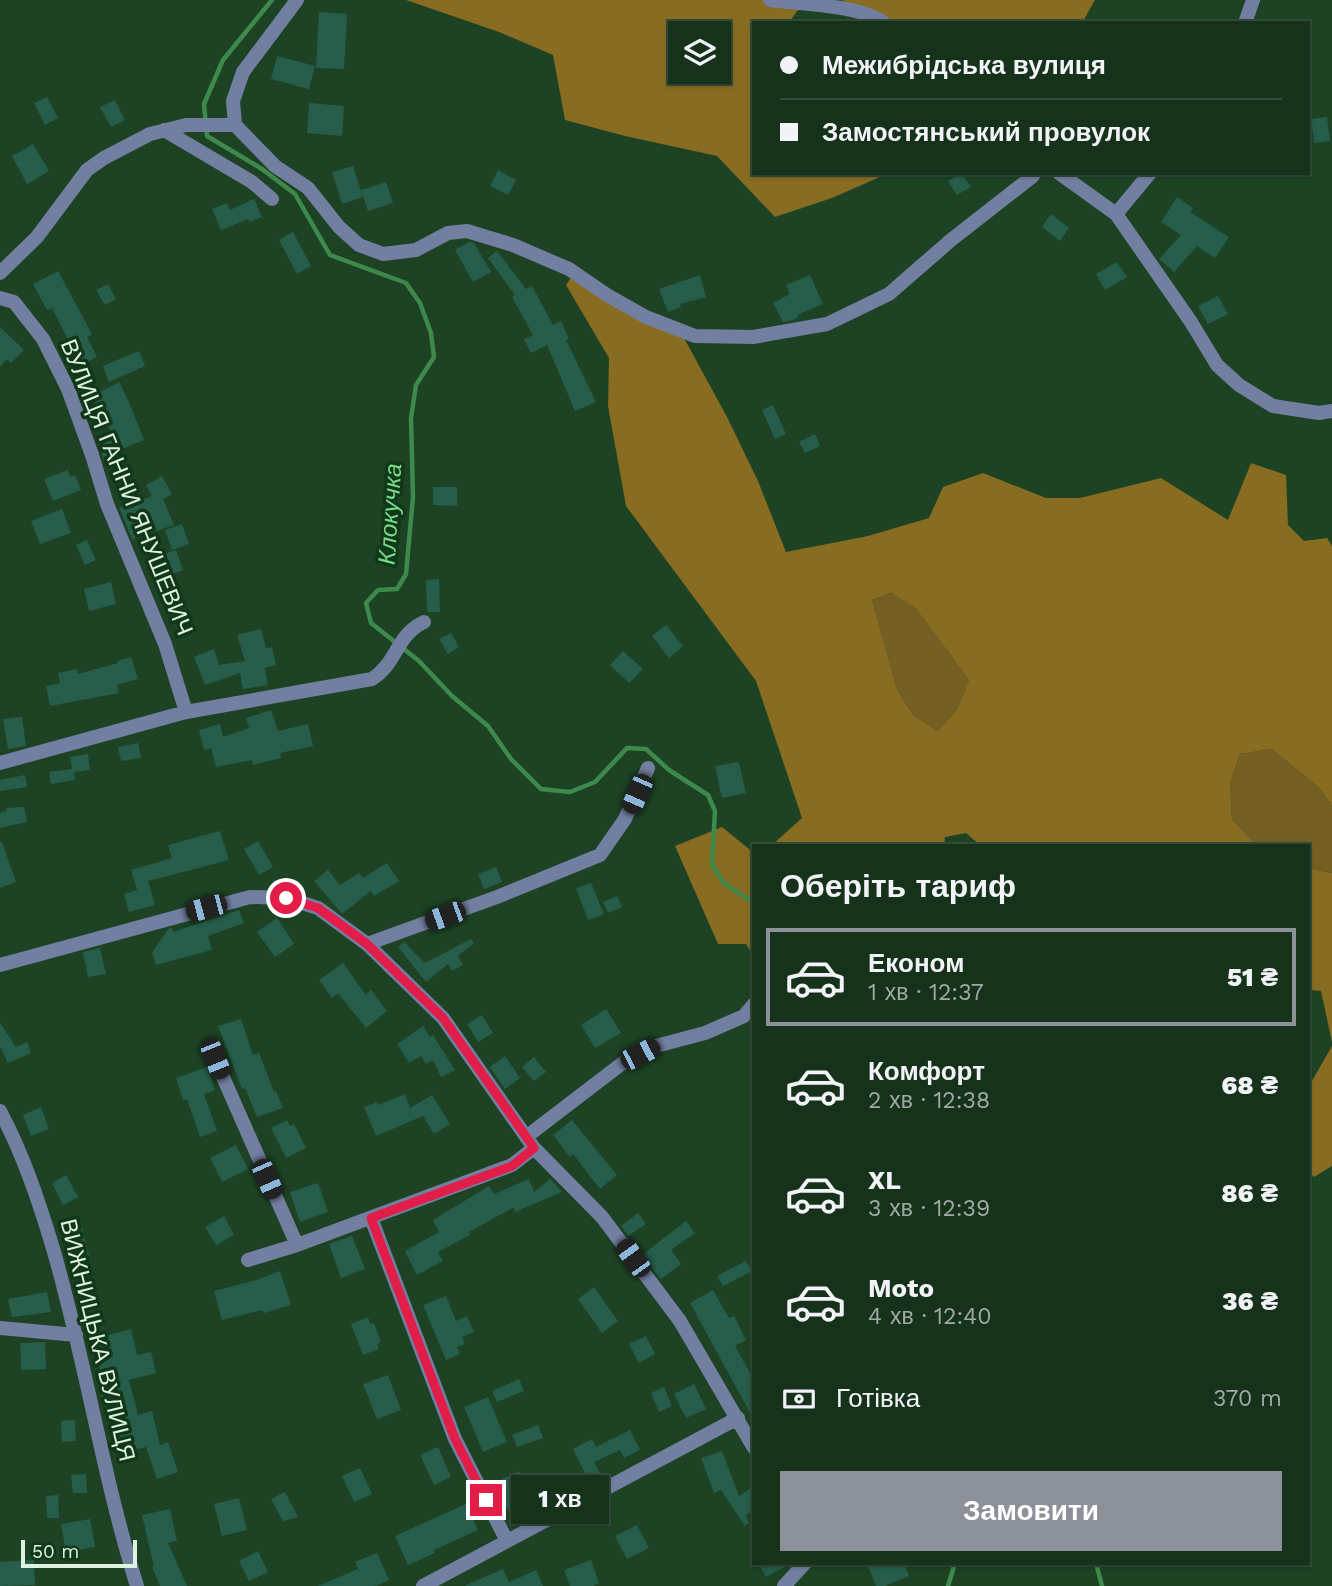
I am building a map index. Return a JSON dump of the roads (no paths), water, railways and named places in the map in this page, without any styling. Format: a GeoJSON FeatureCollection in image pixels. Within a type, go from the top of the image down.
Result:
{"type":"FeatureCollection","features":[{"type":"Feature","properties":{"kind":"street"},"geometry":{"type":"LineString","coordinates":[[227,125],[243,72],[297,0]]}},
{"type":"Feature","properties":{"kind":"street"},"geometry":{"type":"LineString","coordinates":[[770,0],[820,5],[876,16],[882,21]]}},
{"type":"Feature","properties":{"kind":"street"},"geometry":{"type":"LineString","coordinates":[[1246,21],[1253,0]]}},
{"type":"Feature","properties":{"kind":"street"},"geometry":{"type":"LineString","coordinates":[[0,273],[37,237],[87,170],[125,145],[149,134],[187,125],[227,125],[275,166],[308,188],[339,227],[359,245],[383,254],[416,250],[448,233],[467,231],[513,245],[569,269],[646,317],[695,336],[753,337],[827,324],[889,294],[1032,175]]}},
{"type":"Feature","properties":{"kind":"street"},"geometry":{"type":"LineString","coordinates":[[164,130],[252,182],[272,199]]}},
{"type":"Feature","properties":{"kind":"street"},"geometry":{"type":"LineString","coordinates":[[1062,175],[1116,214],[1191,322],[1217,365],[1239,385],[1273,406],[1320,413],[1332,411]]}},
{"type":"Feature","properties":{"kind":"street"},"geometry":{"type":"LineString","coordinates":[[1116,214],[1148,175]]}},
{"type":"Feature","properties":{"kind":"street","name":"ВУЛИЦЯ ГАННИ ЯНУШЕВИЧ"},"geometry":{"type":"LineString","coordinates":[[0,298],[15,302],[43,338],[68,389],[107,504],[165,644],[186,712]]}},
{"type":"Feature","properties":{"kind":"street"},"geometry":{"type":"LineString","coordinates":[[0,763],[186,712],[372,679],[385,670],[413,627],[424,621]]}},
{"type":"Feature","properties":{"kind":"street"},"geometry":{"type":"LineString","coordinates":[[367,944],[542,880],[600,855],[625,819],[648,768]]}},
{"type":"Feature","properties":{"kind":"street"},"geometry":{"type":"LineString","coordinates":[[0,965],[250,897],[286,898],[318,908],[367,944],[443,1018],[530,1142],[602,1217],[680,1321],[752,1444]]}},
{"type":"Feature","properties":{"kind":"street"},"geometry":{"type":"LineString","coordinates":[[248,1260],[297,1245],[512,1166],[530,1142],[624,1062],[656,1046],[705,1033],[744,1016],[752,1006]]}},
{"type":"Feature","properties":{"kind":"street"},"geometry":{"type":"LineString","coordinates":[[215,1059],[297,1245]]}},
{"type":"Feature","properties":{"kind":"street","name":"ВИЖНИЦЬКА ВУЛИЦЯ"},"geometry":{"type":"LineString","coordinates":[[0,1111],[34,1186],[76,1335],[136,1586]]}},
{"type":"Feature","properties":{"kind":"street"},"geometry":{"type":"LineString","coordinates":[[371,1218],[455,1439],[507,1541]]}},
{"type":"Feature","properties":{"kind":"street"},"geometry":{"type":"LineString","coordinates":[[0,1328],[76,1335]]}},
{"type":"Feature","properties":{"kind":"street"},"geometry":{"type":"LineString","coordinates":[[423,1586],[738,1418]]}},
{"type":"Feature","properties":{"kind":"street"},"geometry":{"type":"LineString","coordinates":[[784,1586],[803,1565]]}},
{"type":"Feature","properties":{"kind":"waterway","name":"Клокучка"},"geometry":{"type":"LineString","coordinates":[[272,0],[223,60],[204,104],[207,136],[262,169],[295,194],[330,255],[406,283],[420,303],[431,333],[434,357],[416,385],[411,418],[413,497],[406,574],[397,589],[378,590],[366,603],[371,623],[419,661],[452,696],[488,726],[511,759],[541,789],[570,792],[595,782],[627,748],[646,749],[669,770],[708,795],[715,811],[712,865],[724,883],[752,902]]}},
{"type":"Feature","properties":{"kind":"waterway"},"geometry":{"type":"LineString","coordinates":[[948,1586],[954,1565]]}},
{"type":"Feature","properties":{"kind":"waterway","name":"Клокучка"},"geometry":{"type":"LineString","coordinates":[[1097,1565],[1102,1586]]}}]}
